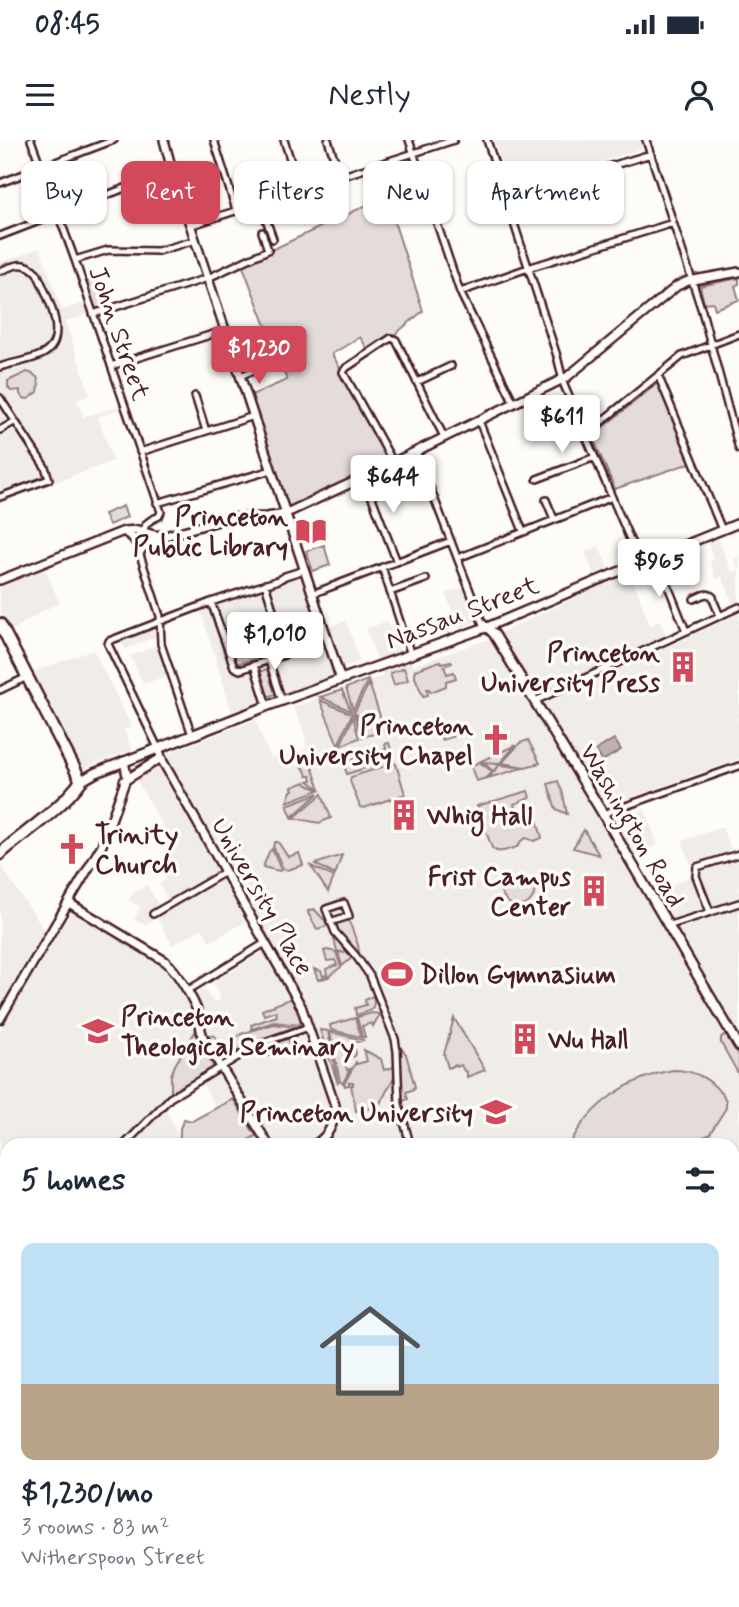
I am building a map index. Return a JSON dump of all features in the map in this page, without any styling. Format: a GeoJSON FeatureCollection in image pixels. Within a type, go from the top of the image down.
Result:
{"type":"FeatureCollection","features":[{"type":"Feature","properties":{"kind":"highway"},"geometry":{"type":"LineString","coordinates":[[0,624],[81,781],[49,814],[0,854]]}},
{"type":"Feature","properties":{"kind":"main road","name":"Nassau Street"},"geometry":{"type":"LineString","coordinates":[[81,781],[124,761],[267,706],[487,628]]}},
{"type":"Feature","properties":{"kind":"main road","name":"Washington Road"},"geometry":{"type":"LineString","coordinates":[[487,628],[494,634],[535,701],[739,1046]]}},
{"type":"Feature","properties":{"kind":"street","name":"John Street"},"geometry":{"type":"LineString","coordinates":[[31,140],[38,161]]}},
{"type":"Feature","properties":{"kind":"street"},"geometry":{"type":"LineString","coordinates":[[58,161],[114,140]]}},
{"type":"Feature","properties":{"kind":"street"},"geometry":{"type":"LineString","coordinates":[[214,140],[234,204]]}},
{"type":"Feature","properties":{"kind":"street"},"geometry":{"type":"LineString","coordinates":[[284,140],[291,161]]}},
{"type":"Feature","properties":{"kind":"street"},"geometry":{"type":"LineString","coordinates":[[328,140],[335,161]]}},
{"type":"Feature","properties":{"kind":"street"},"geometry":{"type":"LineString","coordinates":[[409,140],[460,292],[514,402]]}},
{"type":"Feature","properties":{"kind":"street"},"geometry":{"type":"LineString","coordinates":[[349,173],[454,140]]}},
{"type":"Feature","properties":{"kind":"street"},"geometry":{"type":"LineString","coordinates":[[487,140],[494,161]]}},
{"type":"Feature","properties":{"kind":"street"},"geometry":{"type":"LineString","coordinates":[[646,140],[693,280],[739,449]]}},
{"type":"Feature","properties":{"kind":"street"},"geometry":{"type":"LineString","coordinates":[[167,141],[170,161]]}},
{"type":"Feature","properties":{"kind":"street"},"geometry":{"type":"LineString","coordinates":[[624,162],[651,154]]}},
{"type":"Feature","properties":{"kind":"street"},"geometry":{"type":"LineString","coordinates":[[0,183],[21,175]]}},
{"type":"Feature","properties":{"kind":"street"},"geometry":{"type":"LineString","coordinates":[[234,211],[192,225],[341,680]]}},
{"type":"Feature","properties":{"kind":"street"},"geometry":{"type":"LineString","coordinates":[[460,292],[673,223]]}},
{"type":"Feature","properties":{"kind":"street"},"geometry":{"type":"LineString","coordinates":[[0,236],[32,224]]}},
{"type":"Feature","properties":{"kind":"street","name":"John Street"},"geometry":{"type":"LineString","coordinates":[[62,224],[158,503]]}},
{"type":"Feature","properties":{"kind":"street"},"geometry":{"type":"LineString","coordinates":[[268,224],[273,239]]}},
{"type":"Feature","properties":{"kind":"street"},"geometry":{"type":"LineString","coordinates":[[514,224],[557,356],[564,386],[640,563]]}},
{"type":"Feature","properties":{"kind":"street"},"geometry":{"type":"LineString","coordinates":[[93,314],[208,278],[268,250],[262,232]]}},
{"type":"Feature","properties":{"kind":"street"},"geometry":{"type":"LineString","coordinates":[[75,260],[107,250],[158,251],[196,240]]}},
{"type":"Feature","properties":{"kind":"street"},"geometry":{"type":"LineString","coordinates":[[0,271],[18,264],[26,265],[37,273],[55,321],[55,336],[47,352],[0,367]]}},
{"type":"Feature","properties":{"kind":"street"},"geometry":{"type":"LineString","coordinates":[[139,550],[145,544],[165,536],[229,518],[266,517],[286,513],[364,477],[563,379],[672,289],[693,280],[739,272]]}},
{"type":"Feature","properties":{"kind":"street"},"geometry":{"type":"LineString","coordinates":[[111,366],[226,330]]}},
{"type":"Feature","properties":{"kind":"street"},"geometry":{"type":"LineString","coordinates":[[586,435],[682,356],[739,334]]}},
{"type":"Feature","properties":{"kind":"street"},"geometry":{"type":"LineString","coordinates":[[394,462],[343,372],[345,368],[391,338],[396,340],[444,437]]}},
{"type":"Feature","properties":{"kind":"street"},"geometry":{"type":"LineString","coordinates":[[417,382],[451,366]]}},
{"type":"Feature","properties":{"kind":"street"},"geometry":{"type":"LineString","coordinates":[[240,376],[262,367]]}},
{"type":"Feature","properties":{"kind":"street"},"geometry":{"type":"LineString","coordinates":[[658,375],[722,530]]}},
{"type":"Feature","properties":{"kind":"street"},"geometry":{"type":"LineString","coordinates":[[195,396],[206,431]]}},
{"type":"Feature","properties":{"kind":"street"},"geometry":{"type":"LineString","coordinates":[[0,398],[45,467],[49,479],[0,497]]}},
{"type":"Feature","properties":{"kind":"street"},"geometry":{"type":"LineString","coordinates":[[140,452],[254,416]]}},
{"type":"Feature","properties":{"kind":"street"},"geometry":{"type":"LineString","coordinates":[[479,421],[523,531]]}},
{"type":"Feature","properties":{"kind":"street"},"geometry":{"type":"LineString","coordinates":[[0,430],[14,422]]}},
{"type":"Feature","properties":{"kind":"street"},"geometry":{"type":"LineString","coordinates":[[416,451],[482,622],[487,628]]}},
{"type":"Feature","properties":{"kind":"street"},"geometry":{"type":"LineString","coordinates":[[537,479],[595,457]]}},
{"type":"Feature","properties":{"kind":"street"},"geometry":{"type":"LineString","coordinates":[[139,550],[148,522],[160,514],[158,503],[272,470]]}},
{"type":"Feature","properties":{"kind":"street"},"geometry":{"type":"LineString","coordinates":[[364,477],[397,562]]}},
{"type":"Feature","properties":{"kind":"street"},"geometry":{"type":"LineString","coordinates":[[457,558],[612,497]]}},
{"type":"Feature","properties":{"kind":"street"},"geometry":{"type":"LineString","coordinates":[[546,500],[554,519]]}},
{"type":"Feature","properties":{"kind":"street","name":"Nassau Street"},"geometry":{"type":"LineString","coordinates":[[487,628],[739,523]]}},
{"type":"Feature","properties":{"kind":"street"},"geometry":{"type":"LineString","coordinates":[[0,578],[9,577],[124,531],[165,536]]}},
{"type":"Feature","properties":{"kind":"street"},"geometry":{"type":"LineString","coordinates":[[124,531],[133,538],[139,550],[160,620],[161,644],[191,735]]}},
{"type":"Feature","properties":{"kind":"street"},"geometry":{"type":"LineString","coordinates":[[313,594],[451,541]]}},
{"type":"Feature","properties":{"kind":"street"},"geometry":{"type":"LineString","coordinates":[[656,556],[687,631]]}},
{"type":"Feature","properties":{"kind":"street"},"geometry":{"type":"LineString","coordinates":[[382,567],[411,655]]}},
{"type":"Feature","properties":{"kind":"street"},"geometry":{"type":"LineString","coordinates":[[158,748],[108,644],[109,641],[211,601],[304,570]]}},
{"type":"Feature","properties":{"kind":"street"},"geometry":{"type":"LineString","coordinates":[[390,592],[426,579]]}},
{"type":"Feature","properties":{"kind":"street"},"geometry":{"type":"LineString","coordinates":[[211,601],[236,669],[269,661],[282,656],[286,651],[265,584]]}},
{"type":"Feature","properties":{"kind":"street"},"geometry":{"type":"LineString","coordinates":[[694,599],[705,594],[711,595],[720,617]]}},
{"type":"Feature","properties":{"kind":"street"},"geometry":{"type":"LineString","coordinates":[[535,701],[739,607]]}},
{"type":"Feature","properties":{"kind":"street"},"geometry":{"type":"LineString","coordinates":[[269,661],[282,701]]}},
{"type":"Feature","properties":{"kind":"street"},"geometry":{"type":"LineString","coordinates":[[254,665],[267,706]]}},
{"type":"Feature","properties":{"kind":"street"},"geometry":{"type":"LineString","coordinates":[[0,690],[27,677]]}},
{"type":"Feature","properties":{"kind":"street","name":"University Place"},"geometry":{"type":"LineString","coordinates":[[158,748],[161,758],[301,1006],[335,1105],[334,1118],[324,1138]]}},
{"type":"Feature","properties":{"kind":"street"},"geometry":{"type":"LineString","coordinates":[[124,781],[161,758]]}},
{"type":"Feature","properties":{"kind":"street"},"geometry":{"type":"LineString","coordinates":[[0,1019],[103,844],[127,774],[124,761]]}},
{"type":"Feature","properties":{"kind":"street"},"geometry":{"type":"LineString","coordinates":[[115,765],[124,781]]}},
{"type":"Feature","properties":{"kind":"street"},"geometry":{"type":"LineString","coordinates":[[603,814],[739,766]]}},
{"type":"Feature","properties":{"kind":"street"},"geometry":{"type":"LineString","coordinates":[[710,912],[696,876],[697,867],[739,854]]}},
{"type":"Feature","properties":{"kind":"street"},"geometry":{"type":"LineString","coordinates":[[153,914],[225,872]]}},
{"type":"Feature","properties":{"kind":"street"},"geometry":{"type":"LineString","coordinates":[[69,903],[165,961],[176,972],[198,1014],[200,1031],[264,1138]]}},
{"type":"Feature","properties":{"kind":"street"},"geometry":{"type":"LineString","coordinates":[[330,922],[349,916],[344,903],[326,909],[330,922],[335,932],[370,976],[395,1039],[399,1104],[408,1138]]}},
{"type":"Feature","properties":{"kind":"street"},"geometry":{"type":"LineString","coordinates":[[667,926],[739,903]]}},
{"type":"Feature","properties":{"kind":"street"},"geometry":{"type":"LineString","coordinates":[[187,991],[265,943]]}},
{"type":"Feature","properties":{"kind":"street"},"geometry":{"type":"LineString","coordinates":[[130,1138],[167,1100],[259,1044],[309,1027]]}},
{"type":"Feature","properties":{"kind":"shaded area"},"geometry":{"type":"Polygon","coordinates":[[[494,140],[640,140],[643,148],[603,161],[501,161],[494,140]]]}},
{"type":"Feature","properties":{"kind":"shaded area"},"geometry":{"type":"Polygon","coordinates":[[[363,207],[363,224],[395,224],[423,311],[393,336],[369,351],[360,337],[332,354],[392,461],[288,510],[247,397],[287,380],[242,264],[327,224],[349,224],[349,213],[363,207]]]}},
{"type":"Feature","properties":{"kind":"shaded area"},"geometry":{"type":"Polygon","coordinates":[[[40,248],[62,310],[85,303],[89,314],[65,321],[90,395],[77,400],[83,417],[120,406],[121,409],[98,417],[113,461],[0,503],[0,263],[40,248]]]}},
{"type":"Feature","properties":{"kind":"shaded area"},"geometry":{"type":"Polygon","coordinates":[[[101,278],[110,304],[95,309],[86,282],[101,278]]]}},
{"type":"Feature","properties":{"kind":"shaded area"},"geometry":{"type":"Polygon","coordinates":[[[739,278],[739,284],[735,286],[739,300],[715,309],[713,302],[704,303],[700,286],[739,278]]]}},
{"type":"Feature","properties":{"kind":"shaded area"},"geometry":{"type":"Polygon","coordinates":[[[27,372],[36,376],[39,384],[38,392],[28,399],[23,398],[20,390],[11,391],[8,387],[8,381],[27,372]]]}},
{"type":"Feature","properties":{"kind":"shaded area"},"geometry":{"type":"Polygon","coordinates":[[[658,383],[693,462],[615,489],[592,436],[658,383]]]}},
{"type":"Feature","properties":{"kind":"shaded area"},"geometry":{"type":"Polygon","coordinates":[[[123,506],[127,517],[109,525],[104,514],[123,506]]]}},
{"type":"Feature","properties":{"kind":"shaded area"},"geometry":{"type":"Polygon","coordinates":[[[718,539],[732,573],[738,570],[734,558],[739,557],[739,603],[734,605],[722,577],[716,579],[710,561],[714,559],[708,543],[718,539]]]}},
{"type":"Feature","properties":{"kind":"shaded area"},"geometry":{"type":"Polygon","coordinates":[[[324,545],[330,565],[313,571],[306,551],[324,545]]]}},
{"type":"Feature","properties":{"kind":"shaded area"},"geometry":{"type":"Polygon","coordinates":[[[599,546],[608,568],[594,574],[585,552],[599,546]]]}},
{"type":"Feature","properties":{"kind":"shaded area"},"geometry":{"type":"Polygon","coordinates":[[[655,565],[667,594],[661,596],[654,580],[649,581],[644,570],[655,565]]]}},
{"type":"Feature","properties":{"kind":"shaded area"},"geometry":{"type":"Polygon","coordinates":[[[44,568],[60,603],[11,631],[0,610],[0,584],[44,568]]]}},
{"type":"Feature","properties":{"kind":"shaded area"},"geometry":{"type":"Polygon","coordinates":[[[301,575],[334,675],[232,712],[200,609],[301,575]]]}},
{"type":"Feature","properties":{"kind":"shaded area"},"geometry":{"type":"Polygon","coordinates":[[[631,575],[650,625],[660,621],[666,636],[537,695],[500,633],[631,575]]]}},
{"type":"Feature","properties":{"kind":"shaded area"},"geometry":{"type":"Polygon","coordinates":[[[463,588],[476,622],[459,628],[446,594],[463,588]]]}},
{"type":"Feature","properties":{"kind":"shaded area"},"geometry":{"type":"Polygon","coordinates":[[[739,614],[739,759],[605,807],[542,704],[739,614]]]}},
{"type":"Feature","properties":{"kind":"shaded area"},"geometry":{"type":"Polygon","coordinates":[[[346,621],[360,661],[343,667],[329,627],[346,621]]]}},
{"type":"Feature","properties":{"kind":"shaded area","name":"Princeton University"},"geometry":{"type":"Polygon","coordinates":[[[387,621],[403,658],[410,655],[412,666],[491,638],[699,983],[695,985],[739,1055],[739,1138],[251,1138],[265,1130],[207,1037],[203,1014],[193,995],[204,988],[214,1003],[221,999],[213,983],[264,951],[265,943],[251,918],[210,942],[202,928],[172,945],[157,918],[146,925],[134,919],[141,907],[128,900],[136,891],[147,885],[161,909],[170,903],[159,884],[166,880],[156,862],[177,850],[135,777],[173,751],[255,720],[270,757],[277,758],[307,748],[303,729],[293,707],[383,676],[366,629],[387,621]]]}},
{"type":"Feature","properties":{"kind":"shaded area"},"geometry":{"type":"Polygon","coordinates":[[[276,624],[284,650],[237,664],[228,640],[276,624]]]}},
{"type":"Feature","properties":{"kind":"shaded area"},"geometry":{"type":"Polygon","coordinates":[[[155,630],[156,637],[125,649],[120,640],[155,630]]]}},
{"type":"Feature","properties":{"kind":"shaded area"},"geometry":{"type":"Polygon","coordinates":[[[156,646],[166,676],[144,684],[130,656],[156,646]]]}},
{"type":"Feature","properties":{"kind":"shaded area"},"geometry":{"type":"Polygon","coordinates":[[[93,650],[132,727],[124,730],[132,750],[84,768],[78,766],[31,673],[93,650]]]}},
{"type":"Feature","properties":{"kind":"shaded area"},"geometry":{"type":"Polygon","coordinates":[[[440,661],[451,661],[452,663],[444,666],[447,674],[454,672],[456,678],[446,681],[446,686],[431,692],[427,689],[428,695],[423,696],[414,675],[415,670],[440,661]]]}},
{"type":"Feature","properties":{"kind":"shaded area"},"geometry":{"type":"Polygon","coordinates":[[[404,668],[408,680],[394,685],[390,673],[404,668]]]}},
{"type":"Feature","properties":{"kind":"shaded area"},"geometry":{"type":"Polygon","coordinates":[[[267,669],[276,694],[267,697],[259,672],[267,669]]]}},
{"type":"Feature","properties":{"kind":"shaded area"},"geometry":{"type":"Polygon","coordinates":[[[368,680],[353,710],[346,688],[368,680]]]}},
{"type":"Feature","properties":{"kind":"shaded area"},"geometry":{"type":"Polygon","coordinates":[[[369,683],[385,731],[362,737],[355,716],[381,729],[354,713],[369,683]]]}},
{"type":"Feature","properties":{"kind":"shaded area"},"geometry":{"type":"Polygon","coordinates":[[[342,690],[351,711],[320,697],[342,690]]]}},
{"type":"Feature","properties":{"kind":"shaded area"},"geometry":{"type":"Polygon","coordinates":[[[320,700],[352,714],[338,745],[320,700]]]}},
{"type":"Feature","properties":{"kind":"shaded area"},"geometry":{"type":"Polygon","coordinates":[[[353,717],[359,738],[340,746],[353,717]]]}},
{"type":"Feature","properties":{"kind":"shaded area"},"geometry":{"type":"Polygon","coordinates":[[[444,725],[456,730],[452,737],[442,740],[436,727],[444,725]]]}},
{"type":"Feature","properties":{"kind":"shaded area"},"geometry":{"type":"Polygon","coordinates":[[[614,739],[621,750],[602,761],[596,750],[614,739]]]}},
{"type":"Feature","properties":{"kind":"shaded area"},"geometry":{"type":"Polygon","coordinates":[[[528,740],[540,763],[525,767],[502,763],[520,743],[528,740]]]}},
{"type":"Feature","properties":{"kind":"shaded area"},"geometry":{"type":"Polygon","coordinates":[[[389,743],[394,759],[347,774],[343,762],[362,756],[366,767],[376,764],[373,753],[386,749],[385,744],[389,743]]]}},
{"type":"Feature","properties":{"kind":"shaded area"},"geometry":{"type":"Polygon","coordinates":[[[516,745],[500,763],[481,761],[516,745]]]}},
{"type":"Feature","properties":{"kind":"shaded area"},"geometry":{"type":"Polygon","coordinates":[[[301,761],[311,764],[320,789],[308,781],[312,780],[311,776],[307,776],[301,761]]]}},
{"type":"Feature","properties":{"kind":"shaded area"},"geometry":{"type":"Polygon","coordinates":[[[479,762],[493,772],[476,781],[471,766],[479,762]]]}},
{"type":"Feature","properties":{"kind":"shaded area"},"geometry":{"type":"Polygon","coordinates":[[[482,762],[522,768],[488,778],[499,766],[493,771],[482,762]]]}},
{"type":"Feature","properties":{"kind":"shaded area"},"geometry":{"type":"Polygon","coordinates":[[[394,763],[405,794],[360,807],[350,781],[351,777],[394,763]]]}},
{"type":"Feature","properties":{"kind":"shaded area"},"geometry":{"type":"Polygon","coordinates":[[[558,781],[567,814],[556,809],[548,784],[558,781]]]}},
{"type":"Feature","properties":{"kind":"shaded area"},"geometry":{"type":"Polygon","coordinates":[[[305,782],[319,790],[287,802],[292,787],[305,782]]]}},
{"type":"Feature","properties":{"kind":"shaded area"},"geometry":{"type":"Polygon","coordinates":[[[528,791],[530,798],[514,804],[518,817],[535,813],[542,838],[534,841],[526,838],[517,847],[504,851],[494,850],[477,806],[528,791]]]}},
{"type":"Feature","properties":{"kind":"shaded area"},"geometry":{"type":"Polygon","coordinates":[[[319,793],[292,817],[287,805],[319,793]]]}},
{"type":"Feature","properties":{"kind":"shaded area"},"geometry":{"type":"Polygon","coordinates":[[[322,794],[331,818],[319,823],[294,818],[322,794]]]}},
{"type":"Feature","properties":{"kind":"shaded area"},"geometry":{"type":"Polygon","coordinates":[[[645,809],[658,845],[632,855],[612,820],[645,809]]]}},
{"type":"Feature","properties":{"kind":"shaded area"},"geometry":{"type":"Polygon","coordinates":[[[722,827],[731,849],[739,847],[739,1039],[713,994],[716,992],[709,980],[704,981],[655,896],[694,873],[682,841],[722,827]]]}},
{"type":"Feature","properties":{"kind":"shaded area"},"geometry":{"type":"Polygon","coordinates":[[[584,830],[599,855],[573,848],[584,830]]]}},
{"type":"Feature","properties":{"kind":"shaded area"},"geometry":{"type":"Polygon","coordinates":[[[278,842],[288,857],[299,853],[303,865],[283,869],[273,846],[278,842]]]}},
{"type":"Feature","properties":{"kind":"shaded area"},"geometry":{"type":"Polygon","coordinates":[[[272,849],[281,870],[279,871],[263,867],[272,849]]]}},
{"type":"Feature","properties":{"kind":"shaded area"},"geometry":{"type":"Polygon","coordinates":[[[342,855],[335,875],[315,864],[342,855]]]}},
{"type":"Feature","properties":{"kind":"shaded area"},"geometry":{"type":"Polygon","coordinates":[[[0,865],[45,931],[0,1007],[0,865]]]}},
{"type":"Feature","properties":{"kind":"shaded area"},"geometry":{"type":"Polygon","coordinates":[[[311,866],[334,877],[328,892],[311,866]]]}},
{"type":"Feature","properties":{"kind":"shaded area"},"geometry":{"type":"Polygon","coordinates":[[[535,884],[532,899],[522,906],[510,904],[501,892],[535,884]]]}},
{"type":"Feature","properties":{"kind":"shaded area"},"geometry":{"type":"Polygon","coordinates":[[[314,909],[328,926],[317,929],[308,913],[314,909]]]}},
{"type":"Feature","properties":{"kind":"shaded area","name":"Princeton Theological Seminary"},"geometry":{"type":"Polygon","coordinates":[[[71,911],[158,961],[168,970],[192,1009],[197,1036],[215,1068],[164,1099],[127,1138],[0,1138],[0,1031],[71,911]]]}},
{"type":"Feature","properties":{"kind":"shaded area"},"geometry":{"type":"Polygon","coordinates":[[[348,918],[359,952],[356,952],[336,928],[337,922],[348,918]]]}},
{"type":"Feature","properties":{"kind":"shaded area"},"geometry":{"type":"Polygon","coordinates":[[[333,935],[353,957],[342,966],[338,952],[345,953],[337,951],[333,935]]]}},
{"type":"Feature","properties":{"kind":"shaded area"},"geometry":{"type":"Polygon","coordinates":[[[324,951],[336,952],[341,967],[328,977],[318,980],[314,969],[321,971],[323,976],[327,975],[326,969],[337,965],[335,960],[327,961],[324,951]]]}},
{"type":"Feature","properties":{"kind":"shaded area"},"geometry":{"type":"Polygon","coordinates":[[[373,996],[373,1007],[356,1015],[355,1008],[366,1005],[365,1000],[373,996]]]}},
{"type":"Feature","properties":{"kind":"shaded area"},"geometry":{"type":"Polygon","coordinates":[[[292,998],[302,1019],[299,1025],[274,1022],[252,1029],[251,1025],[277,1016],[276,1011],[264,1015],[262,1010],[292,998]]]}},
{"type":"Feature","properties":{"kind":"shaded area"},"geometry":{"type":"Polygon","coordinates":[[[380,1014],[373,1026],[372,1023],[362,1026],[365,1037],[362,1037],[357,1017],[380,1014]]]}},
{"type":"Feature","properties":{"kind":"shaded area"},"geometry":{"type":"Polygon","coordinates":[[[355,1018],[361,1037],[331,1030],[330,1025],[355,1018]]]}},
{"type":"Feature","properties":{"kind":"shaded area"},"geometry":{"type":"Polygon","coordinates":[[[454,1018],[485,1070],[467,1077],[467,1072],[461,1065],[448,1068],[444,1054],[454,1018]]]}},
{"type":"Feature","properties":{"kind":"shaded area"},"geometry":{"type":"Polygon","coordinates":[[[274,1024],[295,1027],[261,1039],[238,1051],[232,1040],[241,1034],[274,1024]]]}},
{"type":"Feature","properties":{"kind":"shaded area"},"geometry":{"type":"Polygon","coordinates":[[[320,1030],[328,1031],[338,1084],[320,1030]]]}},
{"type":"Feature","properties":{"kind":"shaded area"},"geometry":{"type":"Polygon","coordinates":[[[195,1032],[214,1068],[171,1094],[171,1075],[195,1032]]]}},
{"type":"Feature","properties":{"kind":"shaded area"},"geometry":{"type":"Polygon","coordinates":[[[330,1032],[364,1040],[353,1043],[355,1056],[344,1060],[347,1070],[350,1069],[343,1083],[340,1082],[330,1032]]]}},
{"type":"Feature","properties":{"kind":"shaded area"},"geometry":{"type":"Polygon","coordinates":[[[727,1034],[739,1055],[739,1075],[721,1043],[721,1037],[727,1034]]]}},
{"type":"Feature","properties":{"kind":"shaded area"},"geometry":{"type":"Polygon","coordinates":[[[208,1035],[215,1036],[224,1052],[229,1049],[227,1044],[230,1040],[237,1053],[222,1058],[208,1035]]]}},
{"type":"Feature","properties":{"kind":"shaded area"},"geometry":{"type":"Polygon","coordinates":[[[288,1038],[290,1045],[280,1054],[270,1056],[258,1051],[288,1038]]]}},
{"type":"Feature","properties":{"kind":"shaded area"},"geometry":{"type":"Polygon","coordinates":[[[400,1047],[406,1054],[415,1087],[406,1092],[408,1099],[401,1102],[400,1047]]]}},
{"type":"Feature","properties":{"kind":"shaded area"},"geometry":{"type":"Polygon","coordinates":[[[364,1050],[381,1059],[384,1070],[394,1067],[395,1076],[378,1107],[356,1111],[351,1085],[353,1082],[345,1086],[344,1084],[356,1062],[367,1061],[364,1050]]]}},
{"type":"Feature","properties":{"kind":"shaded area"},"geometry":{"type":"Polygon","coordinates":[[[673,1070],[687,1071],[700,1075],[722,1092],[726,1108],[709,1135],[700,1138],[573,1138],[588,1117],[612,1095],[641,1079],[673,1070]]]}},
{"type":"Feature","properties":{"kind":"shaded area","name":"Princeton University"},"geometry":{"type":"Polygon","coordinates":[[[217,1075],[233,1099],[216,1108],[202,1083],[217,1075]]]}},
{"type":"Feature","properties":{"kind":"shaded area"},"geometry":{"type":"Polygon","coordinates":[[[233,1099],[256,1136],[180,1138],[184,1119],[192,1121],[233,1099]]]}},
{"type":"Feature","properties":{"kind":"shaded area","name":"Princeton University"},"geometry":{"type":"Polygon","coordinates":[[[164,1107],[181,1138],[135,1138],[164,1107]]]}},
{"type":"Feature","properties":{"kind":"place","name":"Princeton Public Library"},"geometry":{"type":"Point","coordinates":[311,531]}},
{"type":"Feature","properties":{"kind":"place","name":"Princeton University Press"},"geometry":{"type":"Point","coordinates":[683,667]}},
{"type":"Feature","properties":{"kind":"place","name":"Princeton University Chapel"},"geometry":{"type":"Point","coordinates":[496,740]}},
{"type":"Feature","properties":{"kind":"place","name":"Whig Hall"},"geometry":{"type":"Point","coordinates":[404,815]}},
{"type":"Feature","properties":{"kind":"place","name":"Trinity Church"},"geometry":{"type":"Point","coordinates":[72,849]}},
{"type":"Feature","properties":{"kind":"place","name":"Frist Campus Center"},"geometry":{"type":"Point","coordinates":[594,891]}},
{"type":"Feature","properties":{"kind":"place","name":"Dillon Gymnasium"},"geometry":{"type":"Point","coordinates":[397,974]}},
{"type":"Feature","properties":{"kind":"place","name":"Princeton Theological Seminary"},"geometry":{"type":"Point","coordinates":[98,1031]}},
{"type":"Feature","properties":{"kind":"place","name":"Wu Hall"},"geometry":{"type":"Point","coordinates":[525,1039]}},
{"type":"Feature","properties":{"kind":"place","name":"Princeton University"},"geometry":{"type":"Point","coordinates":[496,1112]}}]}
